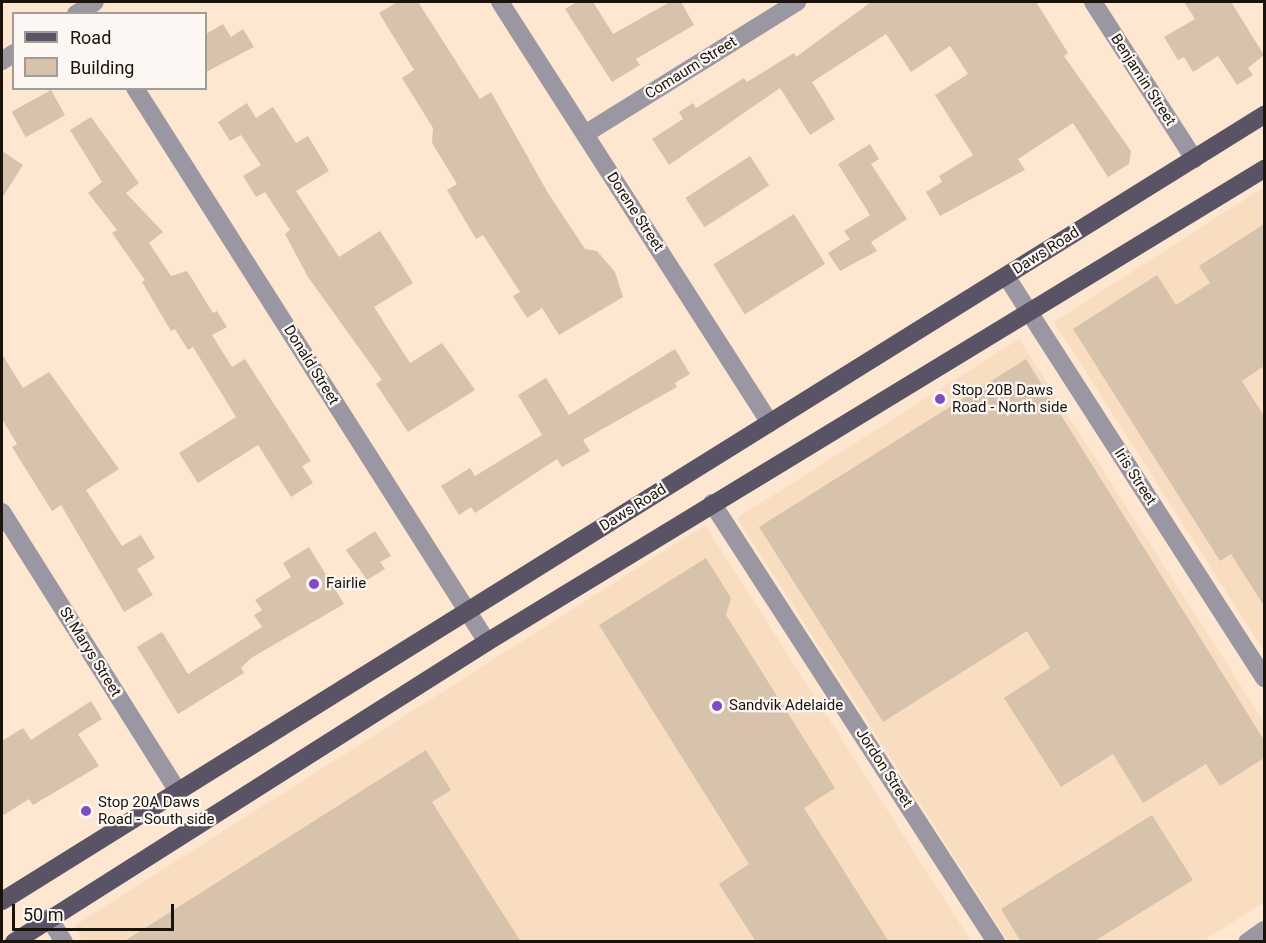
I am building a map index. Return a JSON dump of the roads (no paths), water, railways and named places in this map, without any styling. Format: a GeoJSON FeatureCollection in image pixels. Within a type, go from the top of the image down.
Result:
{"type":"FeatureCollection","features":[{"type":"Feature","properties":{"kind":"main road","name":"Daws Road"},"geometry":{"type":"LineString","coordinates":[[2,901],[1264,115]]}},
{"type":"Feature","properties":{"kind":"main road"},"geometry":{"type":"LineString","coordinates":[[14,942],[487,642],[712,503],[1030,315],[1264,169]]}},
{"type":"Feature","properties":{"kind":"street","name":"Dorene Street"},"geometry":{"type":"LineString","coordinates":[[500,2],[770,423]]}},
{"type":"Feature","properties":{"kind":"street","name":"Comaum Street"},"geometry":{"type":"LineString","coordinates":[[585,134],[797,2]]}},
{"type":"Feature","properties":{"kind":"street","name":"Benjamin Street"},"geometry":{"type":"LineString","coordinates":[[1093,2],[1194,159]]}},
{"type":"Feature","properties":{"kind":"street","name":"Donald Street"},"geometry":{"type":"LineString","coordinates":[[136,90],[487,642]]}},
{"type":"Feature","properties":{"kind":"street","name":"Iris Street"},"geometry":{"type":"LineString","coordinates":[[1006,276],[1264,678]]}},
{"type":"Feature","properties":{"kind":"street","name":"Jordon Street"},"geometry":{"type":"LineString","coordinates":[[712,503],[996,942]]}},
{"type":"Feature","properties":{"kind":"street","name":"St Marys Street"},"geometry":{"type":"LineString","coordinates":[[2,512],[178,791]]}},
{"type":"Feature","properties":{"kind":"street"},"geometry":{"type":"LineString","coordinates":[[49,918],[64,942]]}},
{"type":"Feature","properties":{"kind":"street"},"geometry":{"type":"LineString","coordinates":[[1247,942],[1264,930]]}},
{"type":"Feature","properties":{"kind":"place","name":"Stop 20B Daws Road - North side"},"geometry":{"type":"Point","coordinates":[940,399]}},
{"type":"Feature","properties":{"kind":"place","name":"Fairlie"},"geometry":{"type":"Point","coordinates":[314,584]}},
{"type":"Feature","properties":{"kind":"place","name":"Sandvik Adelaide"},"geometry":{"type":"Point","coordinates":[717,706]}},
{"type":"Feature","properties":{"kind":"place","name":"Stop 20A Daws Road - South side"},"geometry":{"type":"Point","coordinates":[86,811]}}]}
